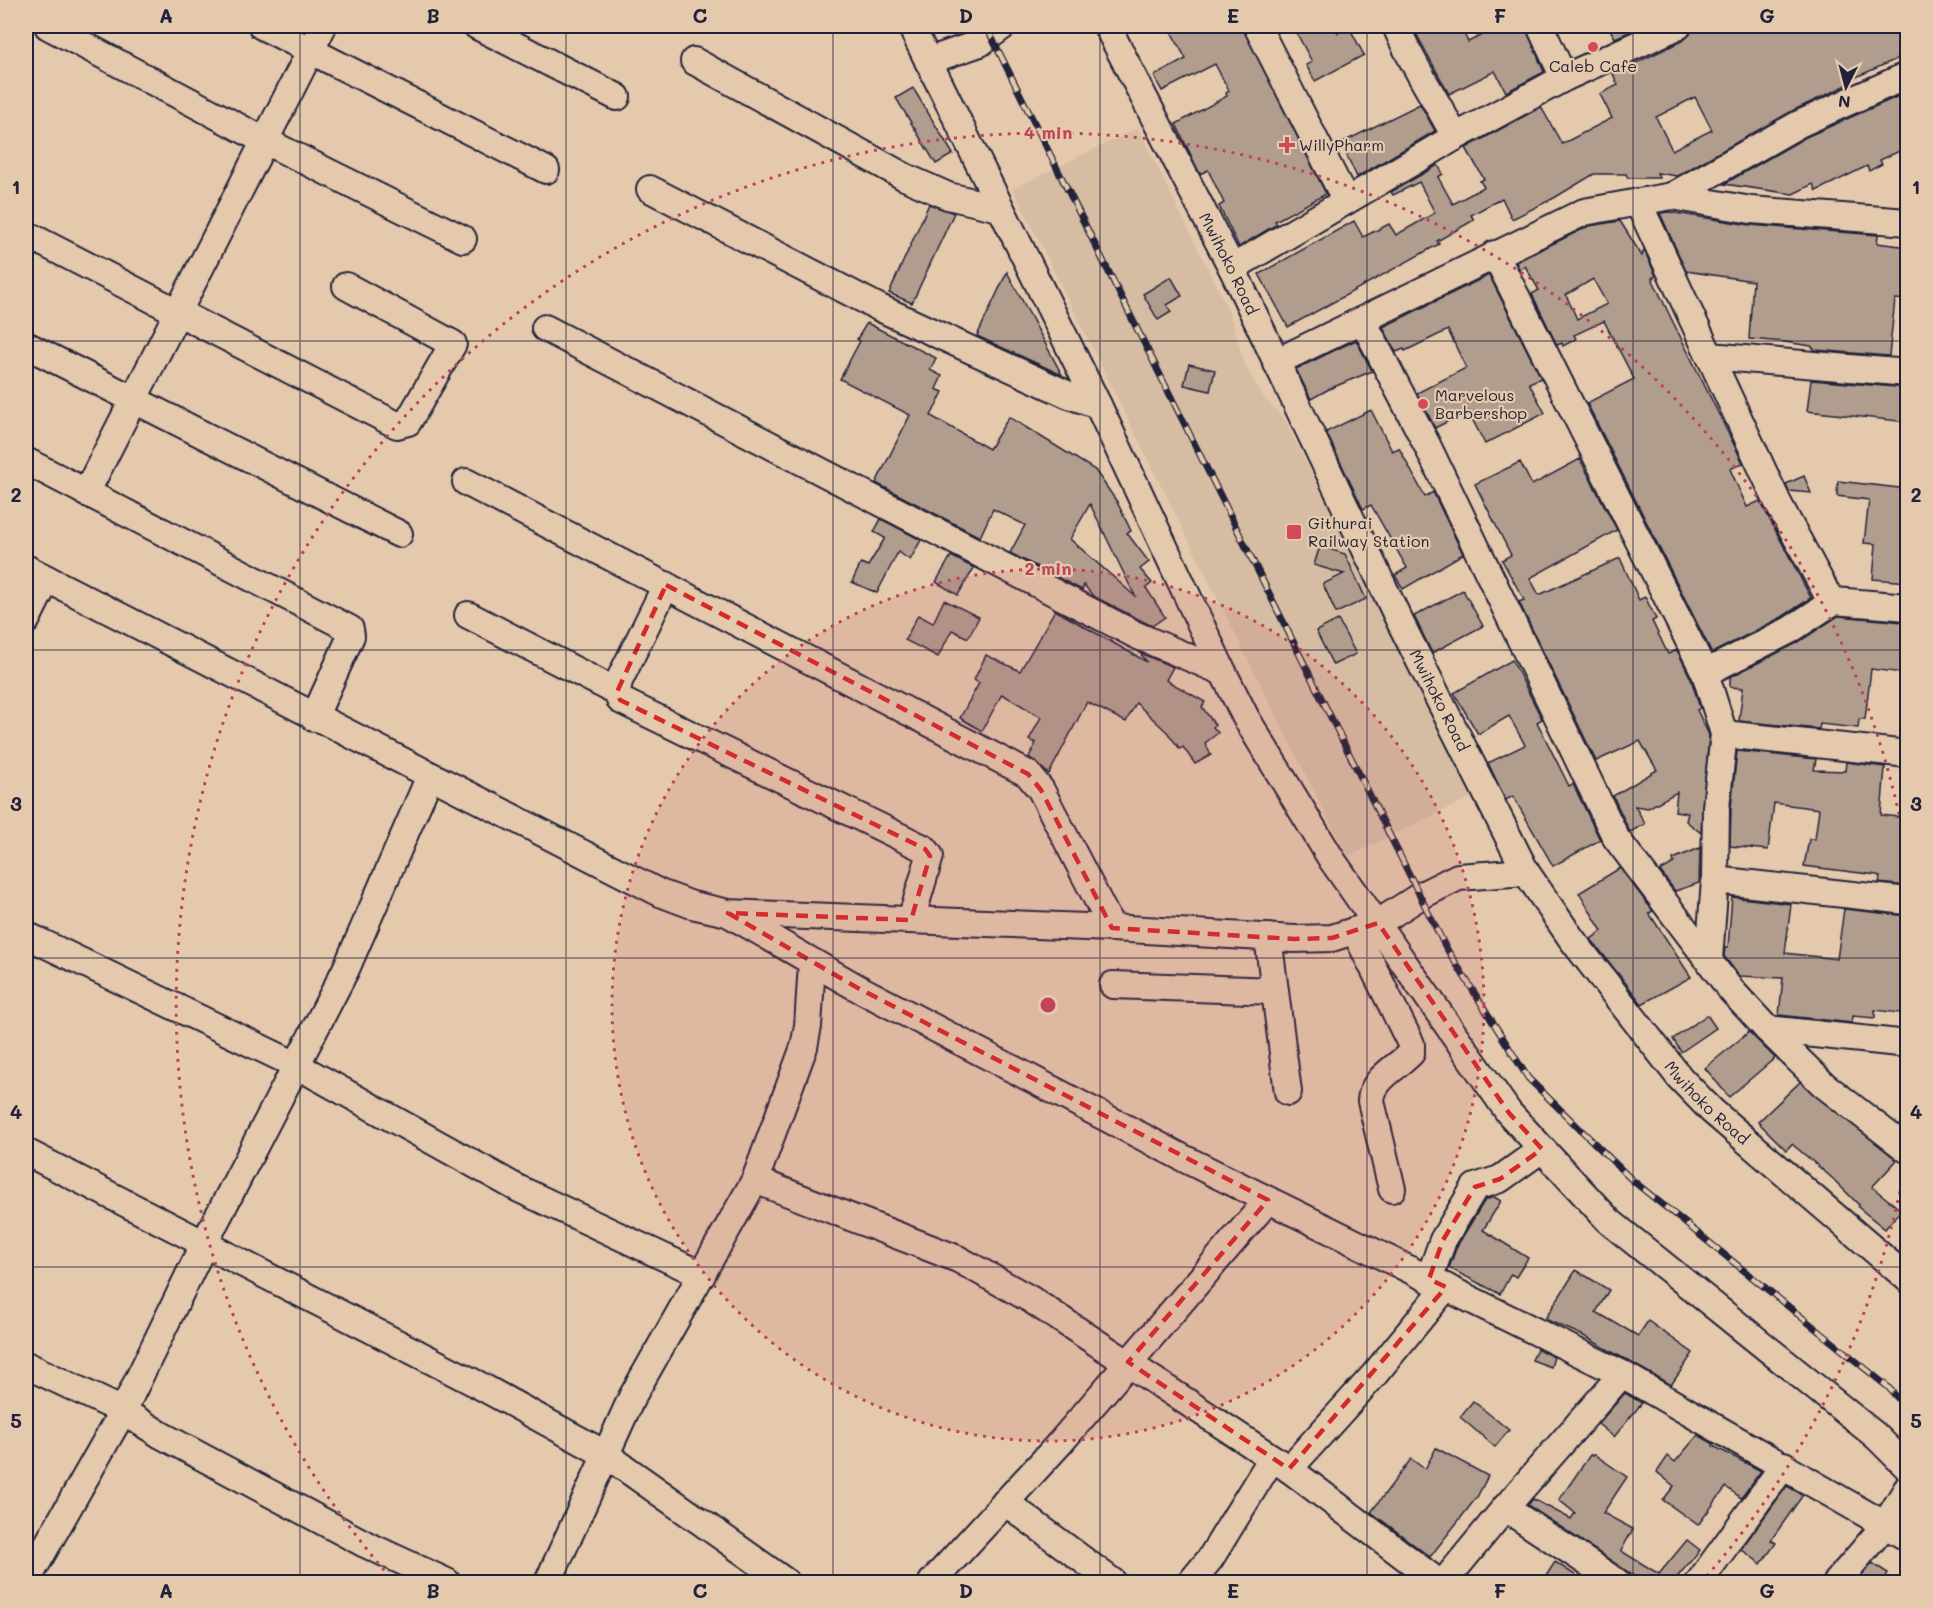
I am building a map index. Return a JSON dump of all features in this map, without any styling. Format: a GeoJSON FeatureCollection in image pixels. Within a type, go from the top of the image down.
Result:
{"type":"FeatureCollection","features":[{"type":"Feature","properties":{"kind":"street"},"geometry":{"type":"LineString","coordinates":[[48,26],[263,140],[463,239]]}},
{"type":"Feature","properties":{"kind":"street"},"geometry":{"type":"LineString","coordinates":[[262,26],[546,170]]}},
{"type":"Feature","properties":{"kind":"street"},"geometry":{"type":"LineString","coordinates":[[86,493],[176,311],[323,26]]}},
{"type":"Feature","properties":{"kind":"street"},"geometry":{"type":"LineString","coordinates":[[477,26],[617,97]]}},
{"type":"Feature","properties":{"kind":"street"},"geometry":{"type":"LineString","coordinates":[[911,26],[1098,405],[1246,718],[1332,860],[1367,927],[1411,1044],[1411,1053],[1376,1083],[1372,1092],[1371,1101],[1392,1189]]}},
{"type":"Feature","properties":{"kind":"street"},"geometry":{"type":"LineString","coordinates":[[928,61],[980,43],[1003,26]]}},
{"type":"Feature","properties":{"kind":"street","name":"Mwihoko Road"},"geometry":{"type":"LineString","coordinates":[[1107,26],[1232,268],[1400,622],[1526,872],[1571,938],[1680,1078],[1712,1111],[1908,1279]]}},
{"type":"Feature","properties":{"kind":"street"},"geometry":{"type":"LineString","coordinates":[[1257,26],[1346,201]]}},
{"type":"Feature","properties":{"kind":"street"},"geometry":{"type":"LineString","coordinates":[[1396,26],[1410,61],[1431,89],[1455,137]]}},
{"type":"Feature","properties":{"kind":"street"},"geometry":{"type":"LineString","coordinates":[[1540,26],[1564,78]]}},
{"type":"Feature","properties":{"kind":"street"},"geometry":{"type":"LineString","coordinates":[[1232,268],[1455,137],[1564,78],[1672,27]]}},
{"type":"Feature","properties":{"kind":"street"},"geometry":{"type":"LineString","coordinates":[[694,61],[905,177],[948,196],[999,208]]}},
{"type":"Feature","properties":{"kind":"street"},"geometry":{"type":"LineString","coordinates":[[1672,196],[1799,124],[1908,75]]}},
{"type":"Feature","properties":{"kind":"street"},"geometry":{"type":"LineString","coordinates":[[650,189],[880,308],[1069,395],[1098,405]]}},
{"type":"Feature","properties":{"kind":"street"},"geometry":{"type":"LineString","coordinates":[[1276,362],[1584,212],[1672,196],[1751,210],[1908,222]]}},
{"type":"Feature","properties":{"kind":"street"},"geometry":{"type":"LineString","coordinates":[[1638,201],[1779,506],[1826,592],[1834,601]]}},
{"type":"Feature","properties":{"kind":"street"},"geometry":{"type":"LineString","coordinates":[[26,234],[397,425],[403,425],[408,422],[453,344],[346,286]]}},
{"type":"Feature","properties":{"kind":"street"},"geometry":{"type":"LineString","coordinates":[[1495,254],[1705,673],[1724,734],[1716,807],[1715,880],[1709,959]]}},
{"type":"Feature","properties":{"kind":"street"},"geometry":{"type":"LineString","coordinates":[[1363,321],[1427,445],[1616,838],[1731,990],[1767,1029],[1824,1085],[1908,1150]]}},
{"type":"Feature","properties":{"kind":"street"},"geometry":{"type":"LineString","coordinates":[[545,328],[1125,630],[1223,672]]}},
{"type":"Feature","properties":{"kind":"street"},"geometry":{"type":"LineString","coordinates":[[26,345],[399,534]]}},
{"type":"Feature","properties":{"kind":"street"},"geometry":{"type":"LineString","coordinates":[[1710,356],[1908,373]]}},
{"type":"Feature","properties":{"kind":"street"},"geometry":{"type":"LineString","coordinates":[[26,462],[350,629],[351,636],[314,718]]}},
{"type":"Feature","properties":{"kind":"street"},"geometry":{"type":"LineString","coordinates":[[466,482],[1028,774],[1041,790],[1112,928]]}},
{"type":"Feature","properties":{"kind":"street"},"geometry":{"type":"LineString","coordinates":[[26,621],[36,574],[660,893],[692,905],[728,914],[1332,938],[1367,927],[1458,877],[1479,873],[1526,872]]}},
{"type":"Feature","properties":{"kind":"street"},"geometry":{"type":"LineString","coordinates":[[666,585],[619,681],[617,692],[620,700],[925,849],[930,856],[929,866],[911,920]]}},
{"type":"Feature","properties":{"kind":"street"},"geometry":{"type":"LineString","coordinates":[[1705,673],[1790,630],[1834,601],[1908,607]]}},
{"type":"Feature","properties":{"kind":"street"},"geometry":{"type":"LineString","coordinates":[[468,615],[617,692]]}},
{"type":"Feature","properties":{"kind":"street"},"geometry":{"type":"LineString","coordinates":[[1724,734],[1908,754]]}},
{"type":"Feature","properties":{"kind":"street"},"geometry":{"type":"LineString","coordinates":[[26,1582],[123,1411],[205,1242],[346,969],[430,776]]}},
{"type":"Feature","properties":{"kind":"street"},"geometry":{"type":"LineString","coordinates":[[1715,880],[1908,901]]}},
{"type":"Feature","properties":{"kind":"street"},"geometry":{"type":"LineString","coordinates":[[728,914],[812,963],[1268,1200],[1622,1374],[1908,1538]]}},
{"type":"Feature","properties":{"kind":"street"},"geometry":{"type":"LineString","coordinates":[[1367,927],[1509,1113],[1610,1222],[1876,1436],[1908,1468]]}},
{"type":"Feature","properties":{"kind":"street"},"geometry":{"type":"LineString","coordinates":[[26,935],[296,1065],[517,1188],[702,1275]]}},
{"type":"Feature","properties":{"kind":"street"},"geometry":{"type":"LineString","coordinates":[[1268,937],[1288,1092]]}},
{"type":"Feature","properties":{"kind":"street"},"geometry":{"type":"LineString","coordinates":[[548,1582],[632,1397],[755,1180],[804,1047],[808,1026],[812,963]]}},
{"type":"Feature","properties":{"kind":"street"},"geometry":{"type":"LineString","coordinates":[[1113,985],[1275,991]]}},
{"type":"Feature","properties":{"kind":"street"},"geometry":{"type":"LineString","coordinates":[[1767,1029],[1908,1044]]}},
{"type":"Feature","properties":{"kind":"street"},"geometry":{"type":"LineString","coordinates":[[1191,1582],[1280,1463],[1374,1375],[1438,1283],[1443,1240],[1475,1186],[1500,1179],[1542,1149]]}},
{"type":"Feature","properties":{"kind":"street"},"geometry":{"type":"LineString","coordinates":[[26,1152],[205,1242],[605,1454],[786,1582]]}},
{"type":"Feature","properties":{"kind":"street"},"geometry":{"type":"LineString","coordinates":[[755,1180],[958,1259],[1030,1299],[1280,1463],[1438,1582]]}},
{"type":"Feature","properties":{"kind":"street"},"geometry":{"type":"LineString","coordinates":[[932,1582],[1060,1443],[1268,1200]]}},
{"type":"Feature","properties":{"kind":"street"},"geometry":{"type":"LineString","coordinates":[[26,1365],[123,1411],[160,1435],[345,1534],[447,1582]]}},
{"type":"Feature","properties":{"kind":"street"},"geometry":{"type":"LineString","coordinates":[[1444,1582],[1622,1374]]}},
{"type":"Feature","properties":{"kind":"street"},"geometry":{"type":"LineString","coordinates":[[1699,1582],[1784,1466]]}},
{"type":"Feature","properties":{"kind":"street"},"geometry":{"type":"LineString","coordinates":[[1837,1582],[1885,1525],[1908,1487]]}},
{"type":"Feature","properties":{"kind":"street"},"geometry":{"type":"LineString","coordinates":[[1005,1502],[1113,1582]]}},
{"type":"Feature","properties":{"kind":"street"},"geometry":{"type":"LineString","coordinates":[[1505,1508],[1617,1582]]}},
{"type":"Feature","properties":{"kind":"highlighted area"},"geometry":{"type":"Polygon","coordinates":[[[666,585],[1028,774],[1041,790],[1112,928],[1294,939],[1332,938],[1378,923],[1509,1113],[1542,1149],[1500,1179],[1475,1187],[1443,1240],[1429,1279],[1446,1287],[1289,1469],[1128,1362],[1268,1200],[856,987],[728,913],[911,920],[930,856],[925,849],[620,700],[617,692],[666,585]]]}},
{"type":"Feature","properties":{"kind":"shaded area"},"geometry":{"type":"Polygon","coordinates":[[[1138,128],[1228,309],[1246,368],[1264,398],[1285,420],[1471,797],[1347,857],[1013,189],[1138,128]]]}},
{"type":"Feature","properties":{"kind":"building"},"geometry":{"type":"Polygon","coordinates":[[[1168,26],[1242,26],[1326,194],[1275,221],[1277,224],[1239,247],[1219,206],[1224,203],[1208,170],[1200,174],[1176,124],[1227,96],[1226,93],[1229,91],[1215,64],[1162,91],[1154,76],[1186,59],[1168,26]]]}},
{"type":"Feature","properties":{"kind":"building"},"geometry":{"type":"Polygon","coordinates":[[[1293,26],[1335,26],[1338,33],[1349,27],[1364,55],[1315,81],[1306,65],[1312,62],[1293,26]]]}},
{"type":"Feature","properties":{"kind":"building"},"geometry":{"type":"Polygon","coordinates":[[[1412,26],[1460,26],[1468,42],[1501,26],[1525,26],[1544,72],[1506,92],[1495,71],[1449,94],[1412,26]]]}},
{"type":"Feature","properties":{"kind":"building"},"geometry":{"type":"Polygon","coordinates":[[[1608,26],[1643,26],[1615,38],[1608,26]]]}},
{"type":"Feature","properties":{"kind":"building"},"geometry":{"type":"Polygon","coordinates":[[[1693,26],[1908,26],[1908,54],[1847,81],[1849,84],[1792,111],[1677,176],[1657,173],[1659,178],[1628,178],[1626,174],[1594,174],[1512,219],[1502,198],[1471,215],[1474,220],[1437,241],[1439,244],[1288,327],[1259,274],[1354,221],[1363,237],[1389,224],[1396,235],[1435,213],[1419,182],[1393,195],[1391,192],[1438,165],[1443,174],[1438,177],[1453,204],[1484,187],[1480,181],[1484,179],[1466,148],[1541,107],[1562,144],[1612,118],[1600,94],[1618,85],[1613,74],[1684,40],[1690,34],[1693,26]],[[1695,97],[1656,117],[1672,150],[1712,130],[1695,97]]]}},
{"type":"Feature","properties":{"kind":"building"},"geometry":{"type":"Polygon","coordinates":[[[913,88],[953,154],[936,164],[896,98],[913,88]]]}},
{"type":"Feature","properties":{"kind":"building"},"geometry":{"type":"Polygon","coordinates":[[[1908,92],[1908,147],[1880,160],[1882,164],[1869,171],[1867,166],[1816,191],[1813,184],[1793,194],[1724,184],[1806,137],[1908,92]]]}},
{"type":"Feature","properties":{"kind":"building"},"geometry":{"type":"Polygon","coordinates":[[[1420,104],[1435,131],[1357,177],[1341,143],[1420,104]]]}},
{"type":"Feature","properties":{"kind":"building"},"geometry":{"type":"Polygon","coordinates":[[[929,204],[954,213],[912,303],[889,293],[929,204]]]}},
{"type":"Feature","properties":{"kind":"building"},"geometry":{"type":"Polygon","coordinates":[[[1669,212],[1750,225],[1878,235],[1877,243],[1908,247],[1908,300],[1895,299],[1889,356],[1815,350],[1811,346],[1749,339],[1753,281],[1686,271],[1660,213],[1669,212]]]}},
{"type":"Feature","properties":{"kind":"building"},"geometry":{"type":"Polygon","coordinates":[[[1620,221],[1642,256],[1644,250],[1656,276],[1652,278],[1743,463],[1730,469],[1747,507],[1760,501],[1811,598],[1782,617],[1712,653],[1587,403],[1634,379],[1604,321],[1574,335],[1576,339],[1563,346],[1562,343],[1557,345],[1532,294],[1539,290],[1525,266],[1519,269],[1516,262],[1589,226],[1620,221]],[[1593,279],[1566,295],[1577,319],[1607,304],[1593,279]]]}},
{"type":"Feature","properties":{"kind":"building"},"geometry":{"type":"Polygon","coordinates":[[[1007,272],[1062,375],[977,336],[1007,272]]]}},
{"type":"Feature","properties":{"kind":"building"},"geometry":{"type":"Polygon","coordinates":[[[1489,275],[1541,378],[1529,383],[1545,413],[1485,444],[1468,411],[1435,428],[1417,393],[1466,368],[1448,330],[1405,351],[1404,349],[1396,352],[1383,327],[1489,275]]]}},
{"type":"Feature","properties":{"kind":"building"},"geometry":{"type":"Polygon","coordinates":[[[1171,277],[1182,296],[1167,305],[1171,312],[1158,320],[1143,294],[1171,277]]]}},
{"type":"Feature","properties":{"kind":"building"},"geometry":{"type":"Polygon","coordinates":[[[867,323],[936,358],[930,370],[942,376],[936,389],[943,392],[931,416],[989,449],[1009,417],[1095,470],[1117,502],[1131,531],[1127,533],[1149,562],[1140,569],[1152,583],[1146,588],[1165,617],[1152,626],[1093,596],[1084,585],[1082,590],[1010,553],[1025,525],[993,509],[980,537],[876,483],[910,415],[840,379],[860,341],[857,339],[867,323]],[[1090,504],[1070,539],[1136,597],[1090,504]]]}},
{"type":"Feature","properties":{"kind":"building"},"geometry":{"type":"Polygon","coordinates":[[[1356,340],[1372,371],[1311,399],[1296,369],[1356,340]]]}},
{"type":"Feature","properties":{"kind":"building"},"geometry":{"type":"Polygon","coordinates":[[[1189,364],[1215,370],[1210,391],[1184,385],[1189,364]]]}},
{"type":"Feature","properties":{"kind":"building"},"geometry":{"type":"Polygon","coordinates":[[[1811,380],[1908,388],[1908,422],[1807,411],[1811,380]]]}},
{"type":"Feature","properties":{"kind":"building"},"geometry":{"type":"Polygon","coordinates":[[[1371,410],[1392,451],[1399,448],[1425,497],[1433,492],[1463,554],[1403,589],[1395,575],[1407,568],[1371,505],[1363,509],[1326,432],[1371,410]]]}},
{"type":"Feature","properties":{"kind":"building"},"geometry":{"type":"Polygon","coordinates":[[[1580,459],[1617,530],[1530,578],[1539,595],[1620,558],[1639,600],[1645,597],[1656,619],[1652,621],[1668,654],[1677,650],[1691,679],[1700,708],[1697,710],[1709,735],[1701,833],[1686,821],[1688,813],[1675,811],[1677,792],[1648,808],[1635,806],[1645,824],[1630,832],[1613,796],[1657,770],[1640,741],[1596,761],[1519,602],[1524,600],[1502,560],[1511,555],[1475,484],[1520,462],[1532,485],[1580,459]]]}},
{"type":"Feature","properties":{"kind":"building"},"geometry":{"type":"Polygon","coordinates":[[[1804,476],[1811,493],[1789,491],[1786,484],[1804,476]]]}},
{"type":"Feature","properties":{"kind":"building"},"geometry":{"type":"Polygon","coordinates":[[[1838,481],[1908,489],[1908,582],[1873,579],[1876,544],[1864,543],[1869,500],[1837,496],[1838,481]]]}},
{"type":"Feature","properties":{"kind":"building"},"geometry":{"type":"Polygon","coordinates":[[[881,519],[921,540],[910,560],[898,552],[877,593],[852,582],[861,563],[868,566],[885,538],[874,532],[881,519]]]}},
{"type":"Feature","properties":{"kind":"building"},"geometry":{"type":"Polygon","coordinates":[[[1320,546],[1345,554],[1366,599],[1336,613],[1323,584],[1344,574],[1314,565],[1320,546]]]}},
{"type":"Feature","properties":{"kind":"building"},"geometry":{"type":"Polygon","coordinates":[[[951,556],[974,568],[958,595],[936,582],[951,556]]]}},
{"type":"Feature","properties":{"kind":"building"},"geometry":{"type":"Polygon","coordinates":[[[1463,590],[1483,626],[1432,653],[1414,616],[1463,590]]]}},
{"type":"Feature","properties":{"kind":"building"},"geometry":{"type":"Polygon","coordinates":[[[944,600],[979,617],[968,638],[952,630],[938,657],[905,640],[918,615],[933,623],[944,600]]]}},
{"type":"Feature","properties":{"kind":"building"},"geometry":{"type":"Polygon","coordinates":[[[1055,610],[1147,662],[1140,653],[1173,667],[1166,680],[1205,702],[1202,707],[1215,725],[1213,727],[1218,733],[1205,743],[1211,755],[1195,764],[1183,747],[1180,749],[1167,732],[1136,703],[1126,722],[1087,702],[1049,774],[1029,757],[1036,743],[1029,740],[1041,717],[1002,694],[982,731],[960,718],[979,683],[974,680],[986,655],[1020,671],[1055,610]]]}},
{"type":"Feature","properties":{"kind":"building"},"geometry":{"type":"Polygon","coordinates":[[[1838,616],[1904,622],[1902,636],[1905,637],[1904,649],[1906,650],[1903,673],[1871,669],[1865,719],[1859,719],[1858,728],[1820,724],[1819,729],[1739,721],[1743,688],[1730,687],[1730,677],[1797,643],[1838,616]]]}},
{"type":"Feature","properties":{"kind":"building"},"geometry":{"type":"Polygon","coordinates":[[[1338,620],[1356,654],[1333,665],[1316,631],[1338,620]]]}},
{"type":"Feature","properties":{"kind":"building"},"geometry":{"type":"Polygon","coordinates":[[[1512,660],[1542,719],[1537,722],[1569,786],[1573,784],[1600,840],[1553,866],[1513,796],[1506,800],[1488,763],[1525,745],[1509,716],[1478,734],[1454,693],[1512,660]]]}},
{"type":"Feature","properties":{"kind":"building"},"geometry":{"type":"Polygon","coordinates":[[[1737,751],[1816,759],[1814,770],[1845,771],[1846,762],[1885,767],[1881,815],[1908,818],[1908,886],[1879,883],[1880,877],[1877,875],[1804,866],[1809,839],[1815,839],[1819,809],[1774,803],[1768,850],[1730,846],[1737,751]]]}},
{"type":"Feature","properties":{"kind":"building"},"geometry":{"type":"Polygon","coordinates":[[[1700,848],[1699,883],[1675,891],[1660,871],[1674,863],[1673,859],[1700,848]]]}},
{"type":"Feature","properties":{"kind":"building"},"geometry":{"type":"Polygon","coordinates":[[[1620,868],[1653,911],[1649,913],[1691,977],[1642,1004],[1591,939],[1602,931],[1579,893],[1620,868]]]}},
{"type":"Feature","properties":{"kind":"building"},"geometry":{"type":"Polygon","coordinates":[[[1732,897],[1791,904],[1785,953],[1837,959],[1844,909],[1908,916],[1902,970],[1908,970],[1908,1014],[1875,1010],[1875,1018],[1853,1016],[1852,1023],[1779,1015],[1783,978],[1739,976],[1724,956],[1725,947],[1728,947],[1732,897]]]}},
{"type":"Feature","properties":{"kind":"building"},"geometry":{"type":"Polygon","coordinates":[[[1707,1015],[1716,1028],[1681,1052],[1673,1039],[1707,1015]]]}},
{"type":"Feature","properties":{"kind":"building"},"geometry":{"type":"Polygon","coordinates":[[[1749,1032],[1775,1058],[1729,1097],[1705,1068],[1749,1032]]]}},
{"type":"Feature","properties":{"kind":"building"},"geometry":{"type":"Polygon","coordinates":[[[1800,1082],[1897,1160],[1872,1187],[1901,1210],[1885,1229],[1858,1207],[1859,1205],[1831,1177],[1792,1144],[1786,1150],[1758,1122],[1800,1082]]]}},
{"type":"Feature","properties":{"kind":"building"},"geometry":{"type":"Polygon","coordinates":[[[1494,1197],[1501,1201],[1483,1230],[1528,1258],[1516,1277],[1511,1274],[1500,1294],[1449,1268],[1457,1246],[1485,1200],[1494,1197]]]}},
{"type":"Feature","properties":{"kind":"building"},"geometry":{"type":"Polygon","coordinates":[[[1576,1270],[1609,1290],[1596,1312],[1638,1336],[1648,1321],[1693,1353],[1671,1385],[1582,1335],[1545,1319],[1576,1270]]]}},
{"type":"Feature","properties":{"kind":"building"},"geometry":{"type":"Polygon","coordinates":[[[1537,1349],[1554,1357],[1551,1367],[1532,1360],[1537,1349]]]}},
{"type":"Feature","properties":{"kind":"building"},"geometry":{"type":"Polygon","coordinates":[[[1625,1393],[1642,1403],[1614,1437],[1598,1424],[1625,1393]]]}},
{"type":"Feature","properties":{"kind":"building"},"geometry":{"type":"Polygon","coordinates":[[[1473,1401],[1509,1430],[1495,1447],[1460,1417],[1473,1401]]]}},
{"type":"Feature","properties":{"kind":"building"},"geometry":{"type":"Polygon","coordinates":[[[1698,1435],[1714,1444],[1713,1446],[1761,1471],[1741,1498],[1726,1487],[1698,1525],[1663,1500],[1674,1486],[1657,1472],[1668,1456],[1675,1462],[1698,1435]]]}},
{"type":"Feature","properties":{"kind":"building"},"geometry":{"type":"Polygon","coordinates":[[[1436,1448],[1488,1476],[1477,1497],[1430,1557],[1371,1512],[1411,1459],[1425,1469],[1436,1448]]]}},
{"type":"Feature","properties":{"kind":"building"},"geometry":{"type":"Polygon","coordinates":[[[1590,1455],[1595,1455],[1627,1477],[1603,1513],[1633,1529],[1621,1551],[1659,1574],[1687,1540],[1700,1550],[1673,1582],[1643,1582],[1528,1505],[1533,1499],[1571,1519],[1575,1513],[1559,1500],[1590,1455]]]}},
{"type":"Feature","properties":{"kind":"building"},"geometry":{"type":"Polygon","coordinates":[[[1787,1486],[1803,1495],[1771,1540],[1776,1543],[1761,1564],[1741,1549],[1787,1486]]]}},
{"type":"Feature","properties":{"kind":"building"},"geometry":{"type":"Polygon","coordinates":[[[1555,1562],[1586,1582],[1542,1582],[1555,1562]]]}},
{"type":"Feature","properties":{"kind":"building"},"geometry":{"type":"Polygon","coordinates":[[[1872,1563],[1888,1573],[1883,1582],[1856,1582],[1872,1563]]]}},
{"type":"Feature","properties":{"kind":"railway"},"geometry":{"type":"LineString","coordinates":[[986,26],[1445,946],[1528,1078],[1632,1180],[1888,1387],[1908,1410]]}},
{"type":"Feature","properties":{"kind":"place","name":"Caleb Cafe"},"geometry":{"type":"Point","coordinates":[1593,47]}},
{"type":"Feature","properties":{"kind":"place","name":"WillyPharm"},"geometry":{"type":"Point","coordinates":[1287,145]}},
{"type":"Feature","properties":{"kind":"place","name":"Marvelous Barbershop"},"geometry":{"type":"Point","coordinates":[1423,404]}},
{"type":"Feature","properties":{"kind":"place","name":"Githurai Railway Station"},"geometry":{"type":"Point","coordinates":[1294,532]}}]}
